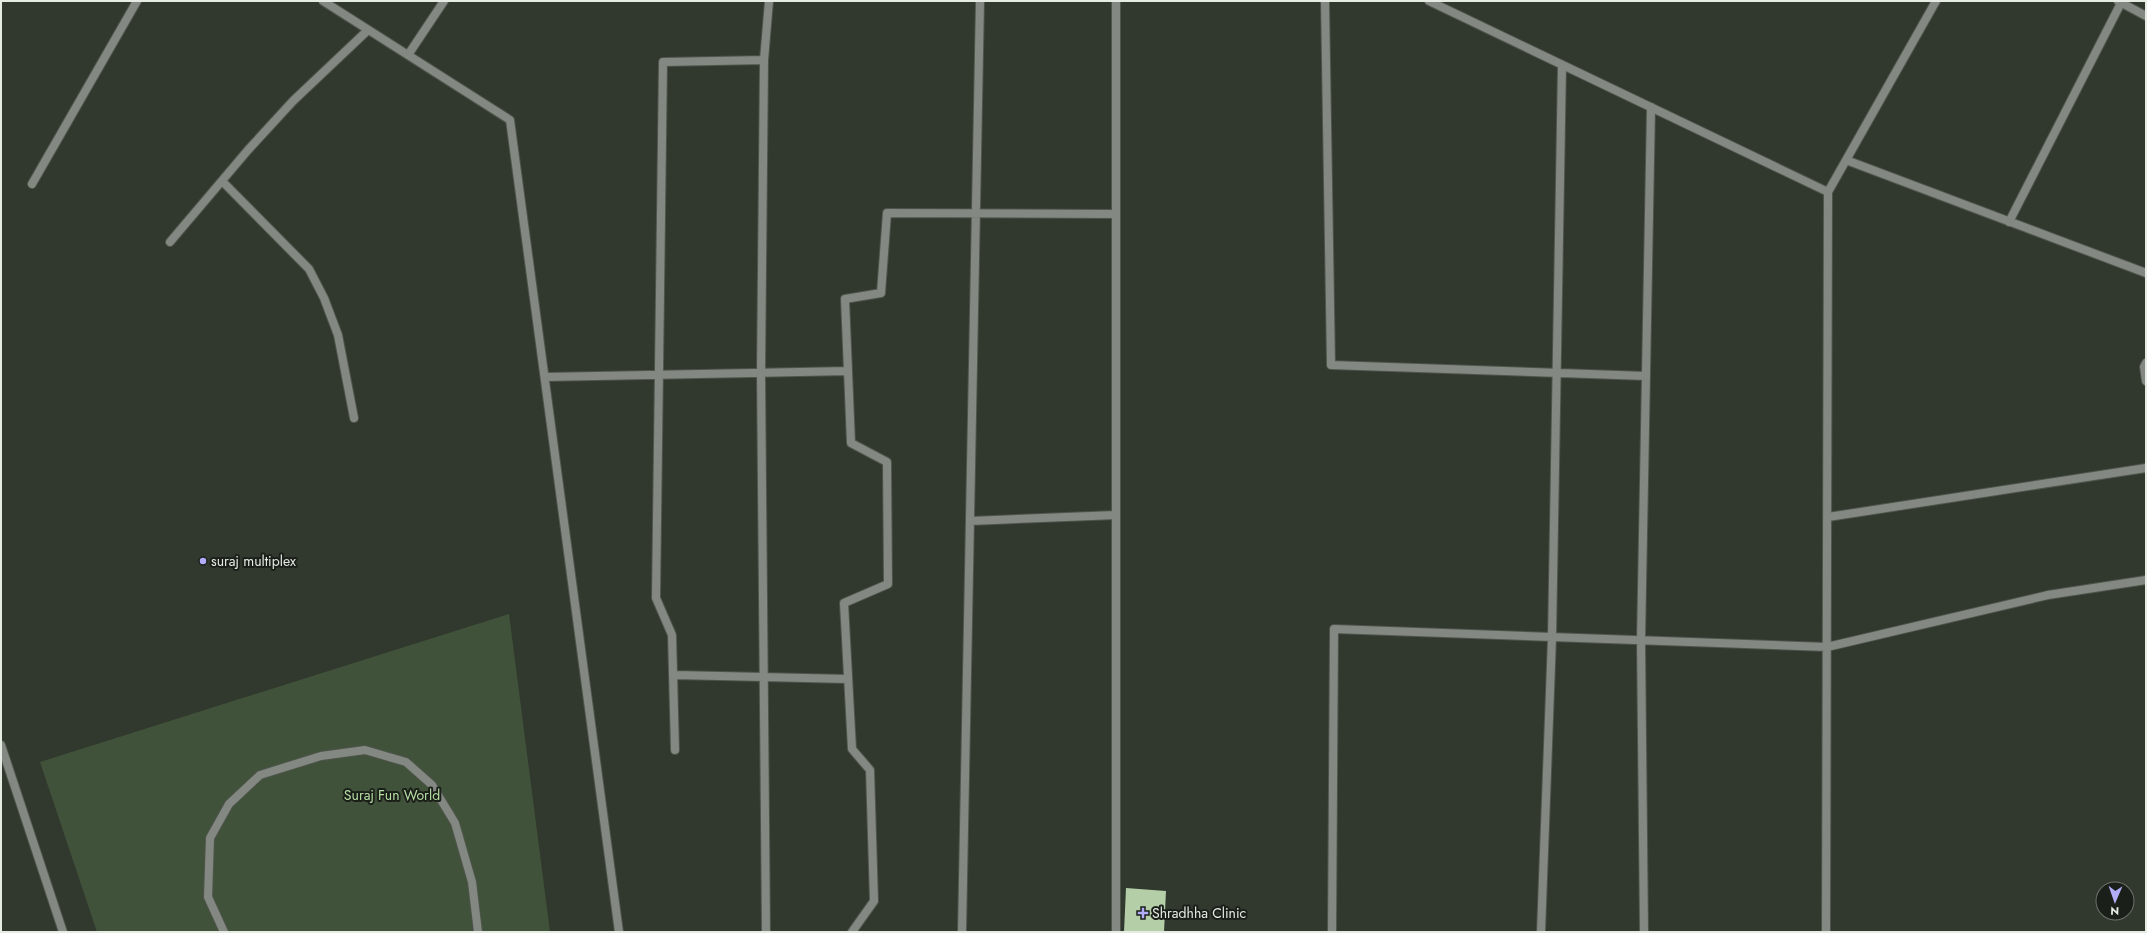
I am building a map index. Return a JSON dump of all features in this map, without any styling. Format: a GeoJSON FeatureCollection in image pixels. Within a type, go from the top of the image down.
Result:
{"type":"FeatureCollection","features":[{"type":"Feature","properties":{"kind":"street"},"geometry":{"type":"LineString","coordinates":[[32,184],[137,1]]}},
{"type":"Feature","properties":{"kind":"street"},"geometry":{"type":"LineString","coordinates":[[322,1],[510,120],[619,932]]}},
{"type":"Feature","properties":{"kind":"street"},"geometry":{"type":"LineString","coordinates":[[408,55],[444,1]]}},
{"type":"Feature","properties":{"kind":"street"},"geometry":{"type":"LineString","coordinates":[[766,932],[761,373],[764,60],[769,1]]}},
{"type":"Feature","properties":{"kind":"street"},"geometry":{"type":"LineString","coordinates":[[962,932],[980,1]]}},
{"type":"Feature","properties":{"kind":"street"},"geometry":{"type":"LineString","coordinates":[[1116,1],[1116,932]]}},
{"type":"Feature","properties":{"kind":"street"},"geometry":{"type":"LineString","coordinates":[[1325,1],[1331,365],[1646,376]]}},
{"type":"Feature","properties":{"kind":"street"},"geometry":{"type":"LineString","coordinates":[[1429,1],[1828,192]]}},
{"type":"Feature","properties":{"kind":"street"},"geometry":{"type":"LineString","coordinates":[[1826,932],[1828,192],[1936,1]]}},
{"type":"Feature","properties":{"kind":"street"},"geometry":{"type":"LineString","coordinates":[[2009,222],[2120,2],[2146,16]]}},
{"type":"Feature","properties":{"kind":"street"},"geometry":{"type":"LineString","coordinates":[[170,242],[293,101],[368,30]]}},
{"type":"Feature","properties":{"kind":"street"},"geometry":{"type":"LineString","coordinates":[[675,750],[672,636],[656,598],[663,62],[764,60]]}},
{"type":"Feature","properties":{"kind":"street"},"geometry":{"type":"LineString","coordinates":[[1541,932],[1552,638],[1562,65]]}},
{"type":"Feature","properties":{"kind":"street"},"geometry":{"type":"LineString","coordinates":[[1644,932],[1641,641],[1651,107]]}},
{"type":"Feature","properties":{"kind":"street"},"geometry":{"type":"LineString","coordinates":[[1846,160],[2146,274]]}},
{"type":"Feature","properties":{"kind":"street"},"geometry":{"type":"LineString","coordinates":[[222,181],[309,269],[324,298],[338,335],[354,418]]}},
{"type":"Feature","properties":{"kind":"street"},"geometry":{"type":"LineString","coordinates":[[852,932],[874,901],[870,770],[852,749],[844,603],[888,584],[887,462],[850,443],[845,299],[880,293],[887,213],[1116,214]]}},
{"type":"Feature","properties":{"kind":"street"},"geometry":{"type":"LineString","coordinates":[[2146,363],[2144,367],[2146,382]]}},
{"type":"Feature","properties":{"kind":"street"},"geometry":{"type":"LineString","coordinates":[[545,378],[848,371]]}},
{"type":"Feature","properties":{"kind":"street"},"geometry":{"type":"LineString","coordinates":[[1828,516],[2146,468]]}},
{"type":"Feature","properties":{"kind":"street"},"geometry":{"type":"LineString","coordinates":[[970,521],[1116,515]]}},
{"type":"Feature","properties":{"kind":"street"},"geometry":{"type":"LineString","coordinates":[[1332,932],[1334,630],[1827,647],[2048,595],[2146,580]]}},
{"type":"Feature","properties":{"kind":"street"},"geometry":{"type":"LineString","coordinates":[[674,675],[848,679]]}},
{"type":"Feature","properties":{"kind":"street"},"geometry":{"type":"LineString","coordinates":[[1,745],[63,932]]}},
{"type":"Feature","properties":{"kind":"street"},"geometry":{"type":"LineString","coordinates":[[224,932],[208,897],[210,838],[229,804],[260,775],[321,756],[365,750],[406,762],[432,785],[455,823],[472,882],[478,932]]}},
{"type":"Feature","properties":{"kind":"green space","name":"Suraj Fun World"},"geometry":{"type":"Polygon","coordinates":[[[509,614],[550,932],[97,932],[40,762],[509,614]]]}},
{"type":"Feature","properties":{"kind":"building"},"geometry":{"type":"Polygon","coordinates":[[[1126,888],[1166,891],[1164,932],[1124,932],[1126,888]]]}},
{"type":"Feature","properties":{"kind":"place","name":"suraj multiplex"},"geometry":{"type":"Point","coordinates":[203,561]}},
{"type":"Feature","properties":{"kind":"place","name":"Shradhha Clinic"},"geometry":{"type":"Point","coordinates":[1143,913]}}]}
